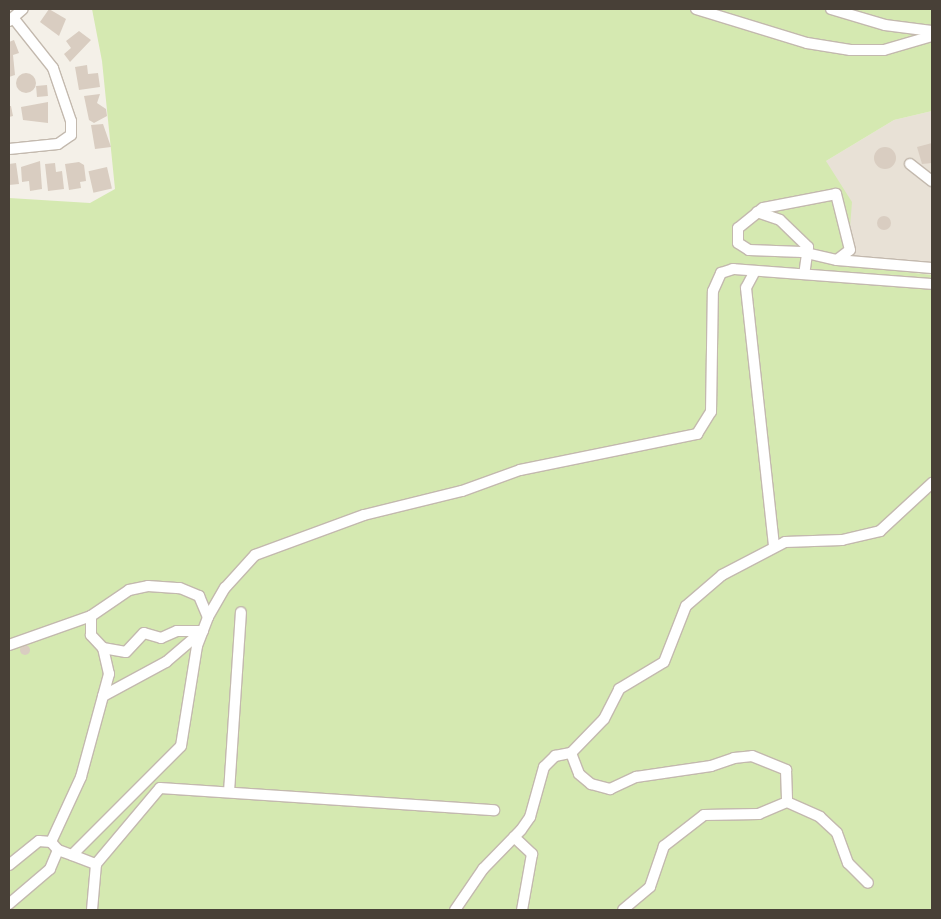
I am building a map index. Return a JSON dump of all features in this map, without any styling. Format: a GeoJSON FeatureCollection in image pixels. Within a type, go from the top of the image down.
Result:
{"type":"FeatureCollection","features":[{"type":"Feature","properties":{"kind":"street"},"geometry":{"type":"LineString","coordinates":[[9,149],[58,144],[71,136],[71,121],[53,68],[11,20],[24,9]]}},
{"type":"Feature","properties":{"kind":"street"},"geometry":{"type":"LineString","coordinates":[[696,9],[807,43],[850,50],[884,50],[932,36]]}},
{"type":"Feature","properties":{"kind":"street"},"geometry":{"type":"LineString","coordinates":[[831,9],[885,25],[932,31]]}},
{"type":"Feature","properties":{"kind":"street"},"geometry":{"type":"LineString","coordinates":[[910,164],[932,181]]}},
{"type":"Feature","properties":{"kind":"street"},"geometry":{"type":"LineString","coordinates":[[834,276],[837,260],[850,250],[836,194],[756,212],[738,228],[742,248],[810,254],[837,260],[932,268]]}},
{"type":"Feature","properties":{"kind":"street"},"geometry":{"type":"LineString","coordinates":[[756,212],[780,220],[810,254]]}},
{"type":"Feature","properties":{"kind":"street"},"geometry":{"type":"LineString","coordinates":[[804,274],[810,254]]}},
{"type":"Feature","properties":{"kind":"street"},"geometry":{"type":"LineString","coordinates":[[72,855],[181,746],[202,631],[208,617],[241,569],[272,547],[364,514],[462,491],[520,470],[697,434],[711,412],[716,280],[733,269],[932,284]]}},
{"type":"Feature","properties":{"kind":"street"},"geometry":{"type":"LineString","coordinates":[[755,270],[746,288],[774,546]]}},
{"type":"Feature","properties":{"kind":"street"},"geometry":{"type":"LineString","coordinates":[[454,910],[530,817],[544,767],[555,756],[571,753],[604,719],[619,689],[664,662],[686,606],[695,596],[774,546],[842,540],[880,531],[932,483]]}},
{"type":"Feature","properties":{"kind":"street"},"geometry":{"type":"LineString","coordinates":[[9,645],[91,616],[129,590],[148,586],[180,588],[199,596],[208,617]]}},
{"type":"Feature","properties":{"kind":"street"},"geometry":{"type":"LineString","coordinates":[[229,792],[241,612]]}},
{"type":"Feature","properties":{"kind":"street"},"geometry":{"type":"LineString","coordinates":[[9,904],[50,869],[55,846],[81,777],[109,674],[103,648],[91,635],[91,616]]}},
{"type":"Feature","properties":{"kind":"street"},"geometry":{"type":"LineString","coordinates":[[103,648],[126,652],[144,633],[161,638],[177,631],[202,631]]}},
{"type":"Feature","properties":{"kind":"street"},"geometry":{"type":"LineString","coordinates":[[103,696],[166,662],[202,631]]}},
{"type":"Feature","properties":{"kind":"street"},"geometry":{"type":"LineString","coordinates":[[571,753],[579,774],[591,784],[610,789],[636,777],[752,756],[786,770],[787,802]]}},
{"type":"Feature","properties":{"kind":"street"},"geometry":{"type":"LineString","coordinates":[[92,910],[96,864],[160,788],[494,810]]}},
{"type":"Feature","properties":{"kind":"street"},"geometry":{"type":"LineString","coordinates":[[623,910],[650,887],[664,846],[704,816],[759,814],[787,802],[820,817],[837,833],[848,863],[868,883]]}},
{"type":"Feature","properties":{"kind":"street"},"geometry":{"type":"LineString","coordinates":[[514,837],[532,854],[522,910]]}},
{"type":"Feature","properties":{"kind":"street"},"geometry":{"type":"LineString","coordinates":[[9,865],[39,841],[96,864]]}},
{"type":"Feature","properties":{"kind":"shaded area"},"geometry":{"type":"Polygon","coordinates":[[[932,111],[932,275],[847,266],[826,161],[894,120],[932,111]]]}},
{"type":"Feature","properties":{"kind":"green space"},"geometry":{"type":"Polygon","coordinates":[[[92,9],[932,9],[932,111],[894,120],[826,161],[852,202],[847,265],[932,275],[932,910],[9,910],[9,198],[90,203],[115,189],[102,61],[92,9]]]}},
{"type":"Feature","properties":{"kind":"building"},"geometry":{"type":"Polygon","coordinates":[[[49,9],[66,19],[59,36],[40,22],[49,9]]]}},
{"type":"Feature","properties":{"kind":"building"},"geometry":{"type":"Polygon","coordinates":[[[79,31],[91,40],[70,62],[64,54],[71,48],[66,41],[79,31]]]}},
{"type":"Feature","properties":{"kind":"building"},"geometry":{"type":"Polygon","coordinates":[[[14,40],[19,53],[13,55],[15,75],[9,77],[9,42],[14,40]]]}},
{"type":"Feature","properties":{"kind":"building"},"geometry":{"type":"Polygon","coordinates":[[[87,65],[88,74],[98,73],[100,87],[79,90],[75,67],[87,65]]]}},
{"type":"Feature","properties":{"kind":"building"},"geometry":{"type":"Polygon","coordinates":[[[26,73],[33,76],[36,83],[33,90],[26,93],[19,90],[16,83],[19,76],[26,73]]]}},
{"type":"Feature","properties":{"kind":"building"},"geometry":{"type":"Polygon","coordinates":[[[47,85],[48,96],[37,97],[36,86],[47,85]]]}},
{"type":"Feature","properties":{"kind":"building"},"geometry":{"type":"Polygon","coordinates":[[[100,94],[97,103],[106,109],[107,116],[94,123],[89,120],[84,96],[100,94]]]}},
{"type":"Feature","properties":{"kind":"building"},"geometry":{"type":"Polygon","coordinates":[[[48,102],[48,123],[23,120],[21,107],[48,102]]]}},
{"type":"Feature","properties":{"kind":"building"},"geometry":{"type":"Polygon","coordinates":[[[9,106],[11,106],[13,116],[9,117],[9,106]]]}},
{"type":"Feature","properties":{"kind":"building"},"geometry":{"type":"Polygon","coordinates":[[[103,124],[111,147],[95,149],[91,125],[103,124]]]}},
{"type":"Feature","properties":{"kind":"building"},"geometry":{"type":"Polygon","coordinates":[[[932,143],[932,163],[922,164],[917,147],[932,143]]]}},
{"type":"Feature","properties":{"kind":"building"},"geometry":{"type":"Polygon","coordinates":[[[885,147],[893,150],[896,158],[893,166],[885,169],[877,166],[874,158],[877,150],[885,147]]]}},
{"type":"Feature","properties":{"kind":"building"},"geometry":{"type":"Polygon","coordinates":[[[40,161],[42,189],[30,191],[29,181],[22,182],[21,167],[40,161]]]}},
{"type":"Feature","properties":{"kind":"building"},"geometry":{"type":"Polygon","coordinates":[[[79,162],[84,165],[86,181],[80,182],[81,188],[69,190],[65,164],[79,162]]]}},
{"type":"Feature","properties":{"kind":"building"},"geometry":{"type":"Polygon","coordinates":[[[16,163],[19,184],[9,185],[9,164],[16,163]]]}},
{"type":"Feature","properties":{"kind":"building"},"geometry":{"type":"Polygon","coordinates":[[[55,163],[56,172],[62,171],[64,189],[48,191],[45,164],[55,163]]]}},
{"type":"Feature","properties":{"kind":"building"},"geometry":{"type":"Polygon","coordinates":[[[107,167],[112,188],[93,193],[88,171],[107,167]]]}},
{"type":"Feature","properties":{"kind":"building"},"geometry":{"type":"Polygon","coordinates":[[[884,216],[889,218],[891,223],[889,228],[884,230],[879,228],[877,223],[879,218],[884,216]]]}},
{"type":"Feature","properties":{"kind":"building"},"geometry":{"type":"Polygon","coordinates":[[[25,645],[30,650],[25,655],[20,650],[25,645]]]}}]}
